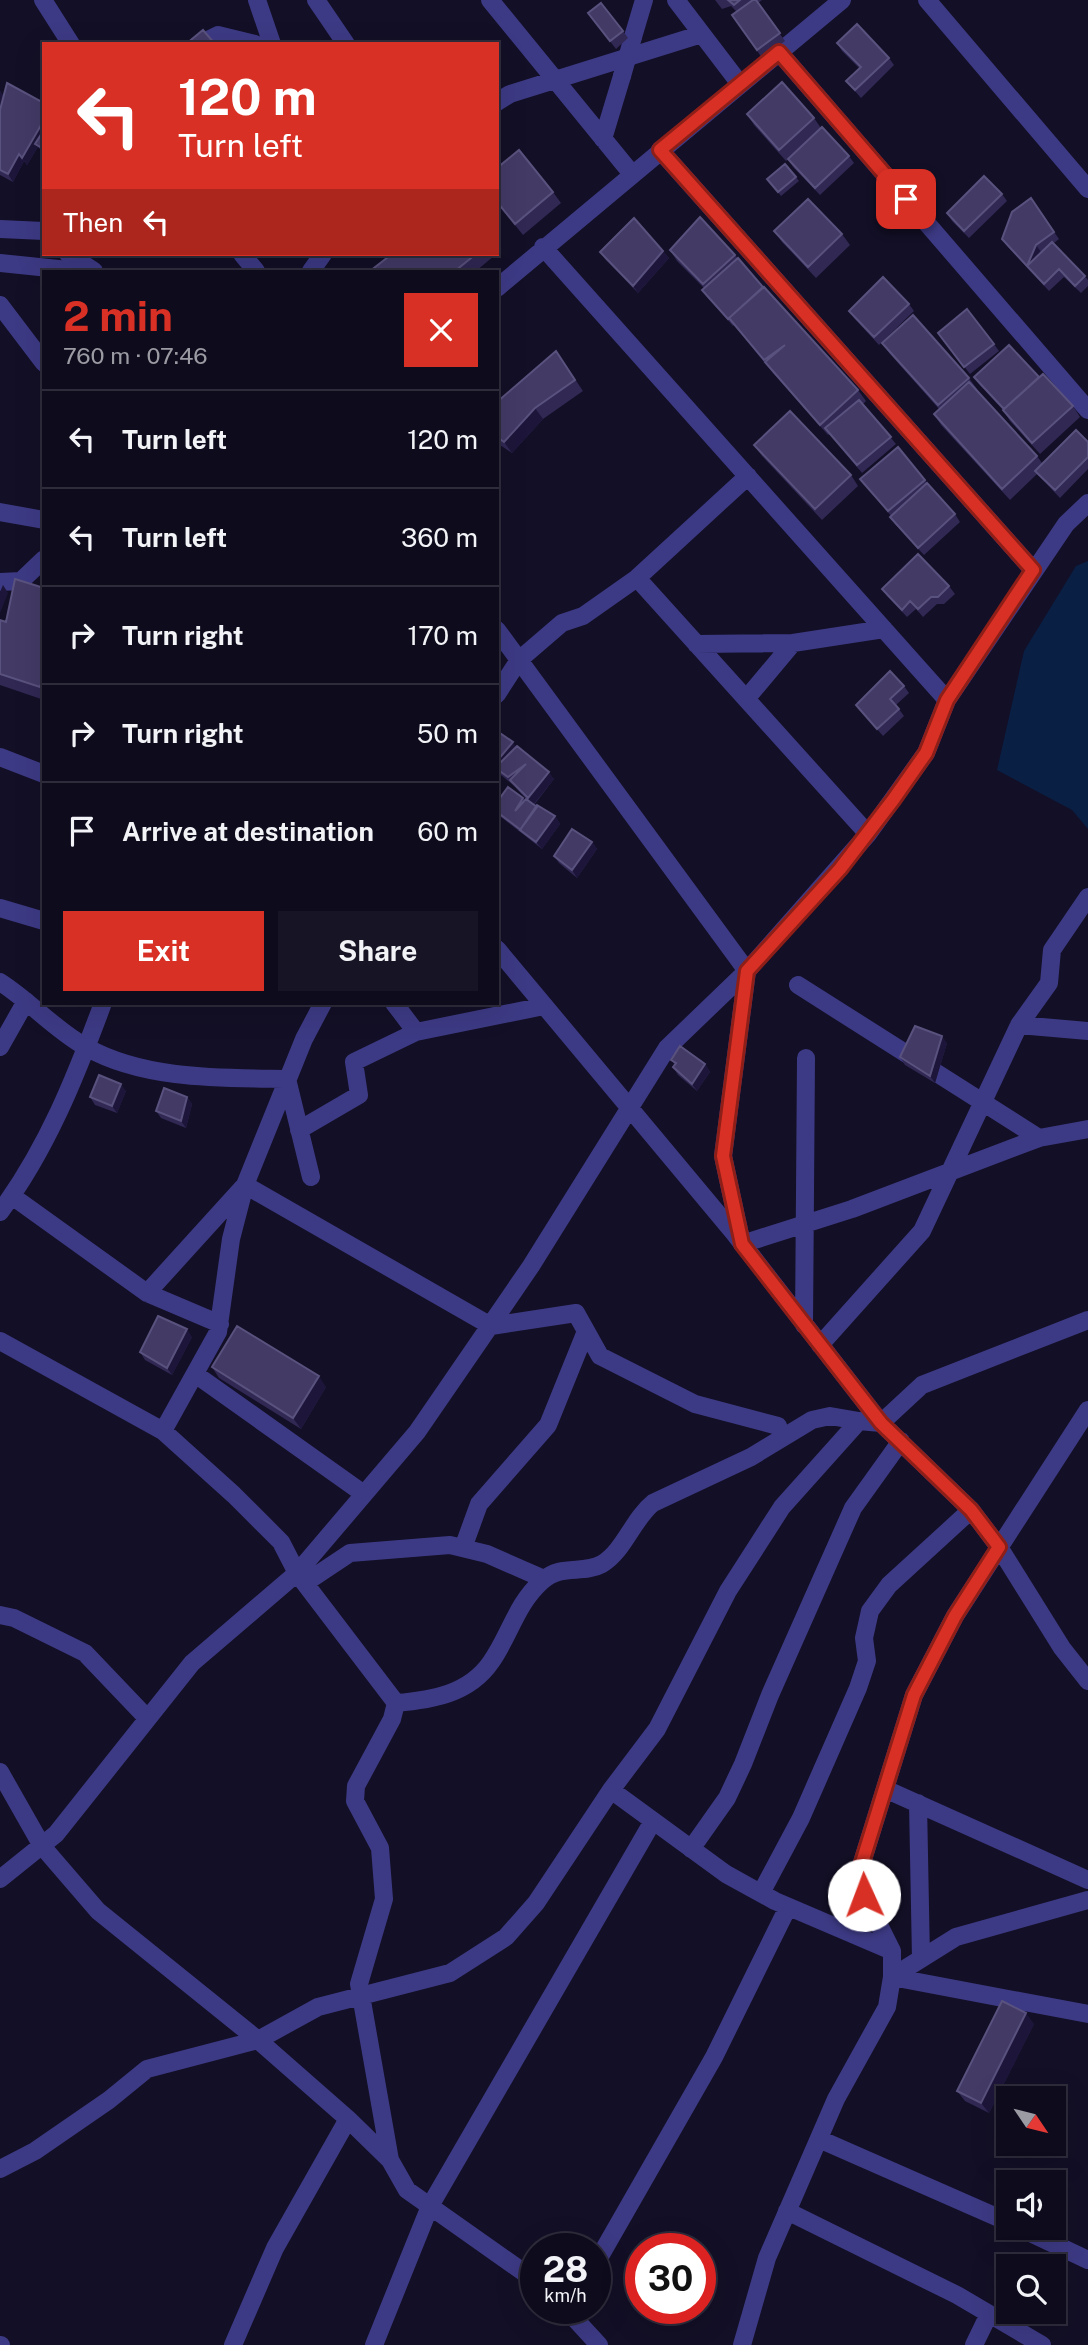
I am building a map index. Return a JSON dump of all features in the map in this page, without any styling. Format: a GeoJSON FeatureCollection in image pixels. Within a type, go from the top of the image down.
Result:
{"type":"FeatureCollection","features":[{"type":"Feature","properties":{"kind":"street"},"geometry":{"type":"LineString","coordinates":[[43,0],[70,42]]}},
{"type":"Feature","properties":{"kind":"street"},"geometry":{"type":"LineString","coordinates":[[257,0],[271,42]]}},
{"type":"Feature","properties":{"kind":"street"},"geometry":{"type":"LineString","coordinates":[[316,0],[345,42]]}},
{"type":"Feature","properties":{"kind":"street"},"geometry":{"type":"LineString","coordinates":[[490,0],[632,174]]}},
{"type":"Feature","properties":{"kind":"street"},"geometry":{"type":"LineString","coordinates":[[603,139],[644,0]]}},
{"type":"Feature","properties":{"kind":"street"},"geometry":{"type":"LineString","coordinates":[[676,0],[740,84]]}},
{"type":"Feature","properties":{"kind":"street"},"geometry":{"type":"LineString","coordinates":[[499,286],[842,0]]}},
{"type":"Feature","properties":{"kind":"street"},"geometry":{"type":"LineString","coordinates":[[927,0],[1088,190]]}},
{"type":"Feature","properties":{"kind":"street"},"geometry":{"type":"LineString","coordinates":[[499,101],[554,80],[702,33]]}},
{"type":"Feature","properties":{"kind":"street"},"geometry":{"type":"LineString","coordinates":[[204,42],[218,35],[247,42]]}},
{"type":"Feature","properties":{"kind":"street"},"geometry":{"type":"LineString","coordinates":[[779,52],[1088,410]]}},
{"type":"Feature","properties":{"kind":"street"},"geometry":{"type":"LineString","coordinates":[[660,150],[1033,570]]}},
{"type":"Feature","properties":{"kind":"street"},"geometry":{"type":"LineString","coordinates":[[0,229],[40,233]]}},
{"type":"Feature","properties":{"kind":"street"},"geometry":{"type":"LineString","coordinates":[[543,247],[947,700]]}},
{"type":"Feature","properties":{"kind":"street"},"geometry":{"type":"LineString","coordinates":[[71,256],[92,270]]}},
{"type":"Feature","properties":{"kind":"street"},"geometry":{"type":"LineString","coordinates":[[244,256],[255,270]]}},
{"type":"Feature","properties":{"kind":"street"},"geometry":{"type":"LineString","coordinates":[[0,263],[68,270]]}},
{"type":"Feature","properties":{"kind":"street"},"geometry":{"type":"LineString","coordinates":[[0,305],[42,360]]}},
{"type":"Feature","properties":{"kind":"street"},"geometry":{"type":"LineString","coordinates":[[499,691],[519,660],[562,623],[583,616],[636,578],[748,476]]}},
{"type":"Feature","properties":{"kind":"street"},"geometry":{"type":"LineString","coordinates":[[301,1578],[364,1494],[417,1432],[491,1326],[667,1048],[747,971],[868,834],[926,753],[947,700],[1033,570],[1066,524],[1088,503]]}},
{"type":"Feature","properties":{"kind":"street"},"geometry":{"type":"LineString","coordinates":[[0,512],[41,518]]}},
{"type":"Feature","properties":{"kind":"street"},"geometry":{"type":"LineString","coordinates":[[0,582],[21,581],[42,561]]}},
{"type":"Feature","properties":{"kind":"street"},"geometry":{"type":"LineString","coordinates":[[636,578],[868,834]]}},
{"type":"Feature","properties":{"kind":"street"},"geometry":{"type":"LineString","coordinates":[[696,644],[793,643],[884,629]]}},
{"type":"Feature","properties":{"kind":"street"},"geometry":{"type":"LineString","coordinates":[[499,633],[747,971],[723,1156],[742,1244]]}},
{"type":"Feature","properties":{"kind":"street"},"geometry":{"type":"LineString","coordinates":[[746,699],[793,643]]}},
{"type":"Feature","properties":{"kind":"street"},"geometry":{"type":"LineString","coordinates":[[0,757],[42,773]]}},
{"type":"Feature","properties":{"kind":"street"},"geometry":{"type":"LineString","coordinates":[[820,1345],[922,1231],[984,1103],[1018,1025],[1049,983],[1052,950],[1088,897]]}},
{"type":"Feature","properties":{"kind":"street"},"geometry":{"type":"LineString","coordinates":[[0,908],[42,920]]}},
{"type":"Feature","properties":{"kind":"street"},"geometry":{"type":"LineString","coordinates":[[499,951],[742,1244],[881,1423],[971,1510],[999,1547],[1062,1648],[1088,1681]]}},
{"type":"Feature","properties":{"kind":"street"},"geometry":{"type":"LineString","coordinates":[[0,982],[86,1048],[148,1070],[197,1077],[287,1079]]}},
{"type":"Feature","properties":{"kind":"street"},"geometry":{"type":"LineString","coordinates":[[798,985],[1039,1138]]}},
{"type":"Feature","properties":{"kind":"street"},"geometry":{"type":"LineString","coordinates":[[0,1047],[26,1001]]}},
{"type":"Feature","properties":{"kind":"street"},"geometry":{"type":"LineString","coordinates":[[0,1212],[12,1196],[73,1083],[102,1005]]}},
{"type":"Feature","properties":{"kind":"street"},"geometry":{"type":"LineString","coordinates":[[163,1431],[220,1324],[231,1239],[245,1185],[287,1079],[322,1005]]}},
{"type":"Feature","properties":{"kind":"street"},"geometry":{"type":"LineString","coordinates":[[396,1005],[416,1032]]}},
{"type":"Feature","properties":{"kind":"street"},"geometry":{"type":"LineString","coordinates":[[299,1130],[359,1094],[354,1062],[416,1032],[544,1006]]}},
{"type":"Feature","properties":{"kind":"street"},"geometry":{"type":"LineString","coordinates":[[1018,1025],[1088,1031]]}},
{"type":"Feature","properties":{"kind":"street"},"geometry":{"type":"LineString","coordinates":[[804,1325],[806,1058]]}},
{"type":"Feature","properties":{"kind":"street"},"geometry":{"type":"LineString","coordinates":[[287,1079],[311,1177]]}},
{"type":"Feature","properties":{"kind":"street"},"geometry":{"type":"LineString","coordinates":[[742,1244],[805,1225],[1039,1138],[1088,1129]]}},
{"type":"Feature","properties":{"kind":"street"},"geometry":{"type":"LineString","coordinates":[[147,1293],[245,1185]]}},
{"type":"Feature","properties":{"kind":"street"},"geometry":{"type":"LineString","coordinates":[[245,1185],[491,1326],[576,1313],[600,1356],[695,1404],[779,1426]]}},
{"type":"Feature","properties":{"kind":"street"},"geometry":{"type":"LineString","coordinates":[[12,1196],[147,1293],[220,1324]]}},
{"type":"Feature","properties":{"kind":"street"},"geometry":{"type":"LineString","coordinates":[[396,1703],[452,1694],[477,1677],[491,1662],[516,1611],[544,1579],[564,1569],[593,1567],[603,1563],[642,1511],[653,1503],[751,1457],[812,1420],[830,1416],[881,1423],[922,1385],[1088,1320]]}},
{"type":"Feature","properties":{"kind":"street"},"geometry":{"type":"LineString","coordinates":[[463,1548],[480,1504],[548,1425],[586,1331]]}},
{"type":"Feature","properties":{"kind":"street"},"geometry":{"type":"LineString","coordinates":[[0,1341],[163,1431],[282,1542],[301,1578],[396,1703]]}},
{"type":"Feature","properties":{"kind":"street"},"geometry":{"type":"LineString","coordinates":[[195,1374],[364,1494]]}},
{"type":"Feature","properties":{"kind":"street"},"geometry":{"type":"LineString","coordinates":[[742,2345],[767,2258],[836,2099],[887,2007],[892,1977],[892,1951],[860,1882],[860,1869],[914,1695],[955,1616],[1088,1410]]}},
{"type":"Feature","properties":{"kind":"street"},"geometry":{"type":"LineString","coordinates":[[0,2169],[35,2151],[109,2100],[147,2069],[258,2040],[318,2007],[450,1973],[506,1937],[536,1903],[611,1790],[657,1729],[728,1591],[782,1507],[859,1421]]}},
{"type":"Feature","properties":{"kind":"street"},"geometry":{"type":"LineString","coordinates":[[691,1849],[726,1798],[743,1764],[769,1695],[853,1508],[901,1441]]}},
{"type":"Feature","properties":{"kind":"street"},"geometry":{"type":"LineString","coordinates":[[761,1893],[801,1818],[858,1688],[867,1661],[864,1638],[870,1611],[889,1585],[971,1510]]}},
{"type":"Feature","properties":{"kind":"street"},"geometry":{"type":"LineString","coordinates":[[0,1879],[56,1835],[192,1664],[301,1578],[350,1553],[450,1545],[488,1554],[544,1579]]}},
{"type":"Feature","properties":{"kind":"street"},"geometry":{"type":"LineString","coordinates":[[0,1615],[14,1618],[85,1653],[147,1718]]}},
{"type":"Feature","properties":{"kind":"street"},"geometry":{"type":"LineString","coordinates":[[390,2160],[359,1984],[384,1899],[380,1848],[355,1801],[356,1786],[392,1719],[396,1703]]}},
{"type":"Feature","properties":{"kind":"street"},"geometry":{"type":"LineString","coordinates":[[0,1772],[42,1846],[98,1911],[258,2040],[348,2119],[390,2160],[407,2190],[520,2270]]}},
{"type":"Feature","properties":{"kind":"street"},"geometry":{"type":"LineString","coordinates":[[885,1789],[1088,1880]]}},
{"type":"Feature","properties":{"kind":"street"},"geometry":{"type":"LineString","coordinates":[[611,1790],[726,1874],[788,1907],[892,1951]]}},
{"type":"Feature","properties":{"kind":"street"},"geometry":{"type":"LineString","coordinates":[[918,1803],[920,1959]]}},
{"type":"Feature","properties":{"kind":"street"},"geometry":{"type":"LineString","coordinates":[[374,2345],[430,2206],[653,1821]]}},
{"type":"Feature","properties":{"kind":"street"},"geometry":{"type":"LineString","coordinates":[[892,1977],[956,1937],[1088,1900]]}},
{"type":"Feature","properties":{"kind":"street"},"geometry":{"type":"LineString","coordinates":[[611,2237],[714,2057],[788,1907]]}},
{"type":"Feature","properties":{"kind":"street"},"geometry":{"type":"LineString","coordinates":[[892,1977],[1088,2014]]}},
{"type":"Feature","properties":{"kind":"street"},"geometry":{"type":"LineString","coordinates":[[233,2345],[275,2248],[348,2119]]}},
{"type":"Feature","properties":{"kind":"street"},"geometry":{"type":"LineString","coordinates":[[819,2139],[996,2217]]}},
{"type":"Feature","properties":{"kind":"street"},"geometry":{"type":"LineString","coordinates":[[788,2211],[989,2314],[1042,2345]]}},
{"type":"Feature","properties":{"kind":"street"},"geometry":{"type":"LineString","coordinates":[[1046,2240],[1088,2260]]}},
{"type":"Feature","properties":{"kind":"street"},"geometry":{"type":"LineString","coordinates":[[974,2345],[989,2314]]}},
{"type":"Feature","properties":{"kind":"street"},"geometry":{"type":"LineString","coordinates":[[581,2324],[599,2345]]}},
{"type":"Feature","properties":{"kind":"water"},"geometry":{"type":"Polygon","coordinates":[[[1088,561],[1088,829],[1072,810],[997,770],[1024,651],[1076,566],[1088,561]]]}},
{"type":"Feature","properties":{"kind":"building"},"geometry":{"type":"Polygon","coordinates":[[[756,0],[780,33],[757,50],[732,15],[756,0]]]}},
{"type":"Feature","properties":{"kind":"building"},"geometry":{"type":"Polygon","coordinates":[[[601,3],[623,31],[610,41],[588,13],[601,3]]]}},
{"type":"Feature","properties":{"kind":"building"},"geometry":{"type":"Polygon","coordinates":[[[857,24],[889,58],[855,90],[846,81],[861,67],[837,43],[857,24]]]}},
{"type":"Feature","properties":{"kind":"building"},"geometry":{"type":"Polygon","coordinates":[[[203,30],[213,42],[188,42],[203,30]]]}},
{"type":"Feature","properties":{"kind":"building"},"geometry":{"type":"Polygon","coordinates":[[[782,82],[814,118],[779,150],[747,114],[782,82]]]}},
{"type":"Feature","properties":{"kind":"building"},"geometry":{"type":"Polygon","coordinates":[[[7,83],[42,102],[42,123],[22,158],[19,154],[8,174],[0,170],[0,110],[7,83]]]}},
{"type":"Feature","properties":{"kind":"building"},"geometry":{"type":"Polygon","coordinates":[[[822,127],[849,156],[815,188],[788,159],[822,127]]]}},
{"type":"Feature","properties":{"kind":"building"},"geometry":{"type":"Polygon","coordinates":[[[42,133],[42,148],[35,144],[42,133]]]}},
{"type":"Feature","properties":{"kind":"building"},"geometry":{"type":"Polygon","coordinates":[[[519,150],[553,192],[515,224],[499,204],[499,166],[519,150]]]}},
{"type":"Feature","properties":{"kind":"building"},"geometry":{"type":"Polygon","coordinates":[[[785,164],[796,177],[778,192],[767,179],[785,164]]]}},
{"type":"Feature","properties":{"kind":"building"},"geometry":{"type":"Polygon","coordinates":[[[984,176],[1002,194],[964,231],[947,213],[984,176]]]}},
{"type":"Feature","properties":{"kind":"building"},"geometry":{"type":"Polygon","coordinates":[[[1031,198],[1054,232],[1036,245],[1027,266],[1002,239],[1012,212],[1031,198]]]}},
{"type":"Feature","properties":{"kind":"building"},"geometry":{"type":"Polygon","coordinates":[[[808,199],[842,234],[808,267],[774,231],[808,199]]]}},
{"type":"Feature","properties":{"kind":"building"},"geometry":{"type":"Polygon","coordinates":[[[700,217],[735,255],[703,284],[670,250],[700,217]]]}},
{"type":"Feature","properties":{"kind":"building"},"geometry":{"type":"Polygon","coordinates":[[[634,218],[663,251],[633,286],[600,252],[634,218]]]}},
{"type":"Feature","properties":{"kind":"building"},"geometry":{"type":"Polygon","coordinates":[[[1052,242],[1085,276],[1075,286],[1059,269],[1044,284],[1027,266],[1052,242]]]}},
{"type":"Feature","properties":{"kind":"building"},"geometry":{"type":"Polygon","coordinates":[[[389,256],[474,256],[456,270],[371,270],[389,256]]]}},
{"type":"Feature","properties":{"kind":"building"},"geometry":{"type":"Polygon","coordinates":[[[738,258],[763,287],[728,319],[702,290],[738,258]]]}},
{"type":"Feature","properties":{"kind":"building"},"geometry":{"type":"Polygon","coordinates":[[[883,277],[909,304],[874,337],[849,311],[883,277]]]}},
{"type":"Feature","properties":{"kind":"building"},"geometry":{"type":"Polygon","coordinates":[[[764,287],[858,390],[820,425],[765,362],[785,345],[764,360],[729,318],[764,287]]]}},
{"type":"Feature","properties":{"kind":"building"},"geometry":{"type":"Polygon","coordinates":[[[967,309],[994,344],[964,367],[938,333],[967,309]]]}},
{"type":"Feature","properties":{"kind":"building"},"geometry":{"type":"Polygon","coordinates":[[[913,315],[969,378],[938,405],[882,343],[913,315]]]}},
{"type":"Feature","properties":{"kind":"building"},"geometry":{"type":"Polygon","coordinates":[[[1009,345],[1039,377],[1004,409],[974,377],[1009,345]]]}},
{"type":"Feature","properties":{"kind":"building"},"geometry":{"type":"Polygon","coordinates":[[[556,351],[575,380],[535,408],[504,442],[499,438],[499,400],[556,351]]]}},
{"type":"Feature","properties":{"kind":"building"},"geometry":{"type":"Polygon","coordinates":[[[1043,374],[1073,406],[1032,443],[1003,410],[1043,374]]]}},
{"type":"Feature","properties":{"kind":"building"},"geometry":{"type":"Polygon","coordinates":[[[969,382],[1037,456],[1002,489],[934,414],[969,382]]]}},
{"type":"Feature","properties":{"kind":"building"},"geometry":{"type":"Polygon","coordinates":[[[859,400],[891,437],[857,465],[825,428],[859,400]]]}},
{"type":"Feature","properties":{"kind":"building"},"geometry":{"type":"Polygon","coordinates":[[[790,411],[851,475],[815,509],[754,445],[790,411]]]}},
{"type":"Feature","properties":{"kind":"building"},"geometry":{"type":"Polygon","coordinates":[[[1076,430],[1088,442],[1088,457],[1055,490],[1035,471],[1076,430]]]}},
{"type":"Feature","properties":{"kind":"building"},"geometry":{"type":"Polygon","coordinates":[[[898,447],[925,480],[888,511],[860,479],[898,447]]]}},
{"type":"Feature","properties":{"kind":"building"},"geometry":{"type":"Polygon","coordinates":[[[927,483],[955,514],[918,548],[890,517],[927,483]]]}},
{"type":"Feature","properties":{"kind":"building"},"geometry":{"type":"Polygon","coordinates":[[[918,554],[949,586],[938,597],[931,597],[918,609],[910,601],[902,610],[882,589],[918,554]]]}},
{"type":"Feature","properties":{"kind":"building"},"geometry":{"type":"Polygon","coordinates":[[[15,579],[42,587],[40,687],[0,674],[0,620],[6,622],[15,579]]]}},
{"type":"Feature","properties":{"kind":"building"},"geometry":{"type":"Polygon","coordinates":[[[890,671],[904,686],[890,699],[899,709],[877,729],[856,705],[890,671]]]}},
{"type":"Feature","properties":{"kind":"building"},"geometry":{"type":"Polygon","coordinates":[[[499,732],[513,742],[499,759],[499,732]]]}},
{"type":"Feature","properties":{"kind":"building"},"geometry":{"type":"Polygon","coordinates":[[[517,746],[549,772],[528,798],[510,780],[526,764],[508,777],[499,770],[499,764],[517,746]]]}},
{"type":"Feature","properties":{"kind":"building"},"geometry":{"type":"Polygon","coordinates":[[[508,787],[523,798],[515,811],[526,799],[537,807],[520,830],[499,814],[499,799],[508,787]]]}},
{"type":"Feature","properties":{"kind":"building"},"geometry":{"type":"Polygon","coordinates":[[[537,805],[555,816],[536,842],[520,830],[537,805]]]}},
{"type":"Feature","properties":{"kind":"building"},"geometry":{"type":"Polygon","coordinates":[[[572,829],[592,842],[572,870],[554,856],[572,829]]]}},
{"type":"Feature","properties":{"kind":"building"},"geometry":{"type":"Polygon","coordinates":[[[915,1026],[942,1036],[930,1076],[900,1057],[915,1026]]]}},
{"type":"Feature","properties":{"kind":"building"},"geometry":{"type":"Polygon","coordinates":[[[680,1046],[705,1064],[692,1084],[673,1067],[676,1063],[671,1060],[680,1046]]]}},
{"type":"Feature","properties":{"kind":"building"},"geometry":{"type":"Polygon","coordinates":[[[99,1075],[121,1084],[112,1106],[90,1097],[99,1075]]]}},
{"type":"Feature","properties":{"kind":"building"},"geometry":{"type":"Polygon","coordinates":[[[164,1088],[187,1097],[181,1121],[156,1111],[164,1088]]]}},
{"type":"Feature","properties":{"kind":"building"},"geometry":{"type":"Polygon","coordinates":[[[158,1316],[187,1329],[167,1368],[140,1352],[158,1316]]]}},
{"type":"Feature","properties":{"kind":"building"},"geometry":{"type":"Polygon","coordinates":[[[237,1326],[319,1376],[293,1418],[212,1367],[237,1326]]]}},
{"type":"Feature","properties":{"kind":"building"},"geometry":{"type":"Polygon","coordinates":[[[1002,2001],[1026,2013],[981,2103],[957,2091],[1002,2001]]]}},
{"type":"Feature","properties":{"kind":"route"},"geometry":{"type":"LineString","coordinates":[[864,1895],[860,1869],[914,1695],[955,1616],[999,1547],[971,1510],[881,1423],[742,1244],[723,1156],[747,971],[840,869],[893,800],[926,753],[947,700],[1004,618],[1033,570],[660,150],[779,52],[906,199]]}}]}
